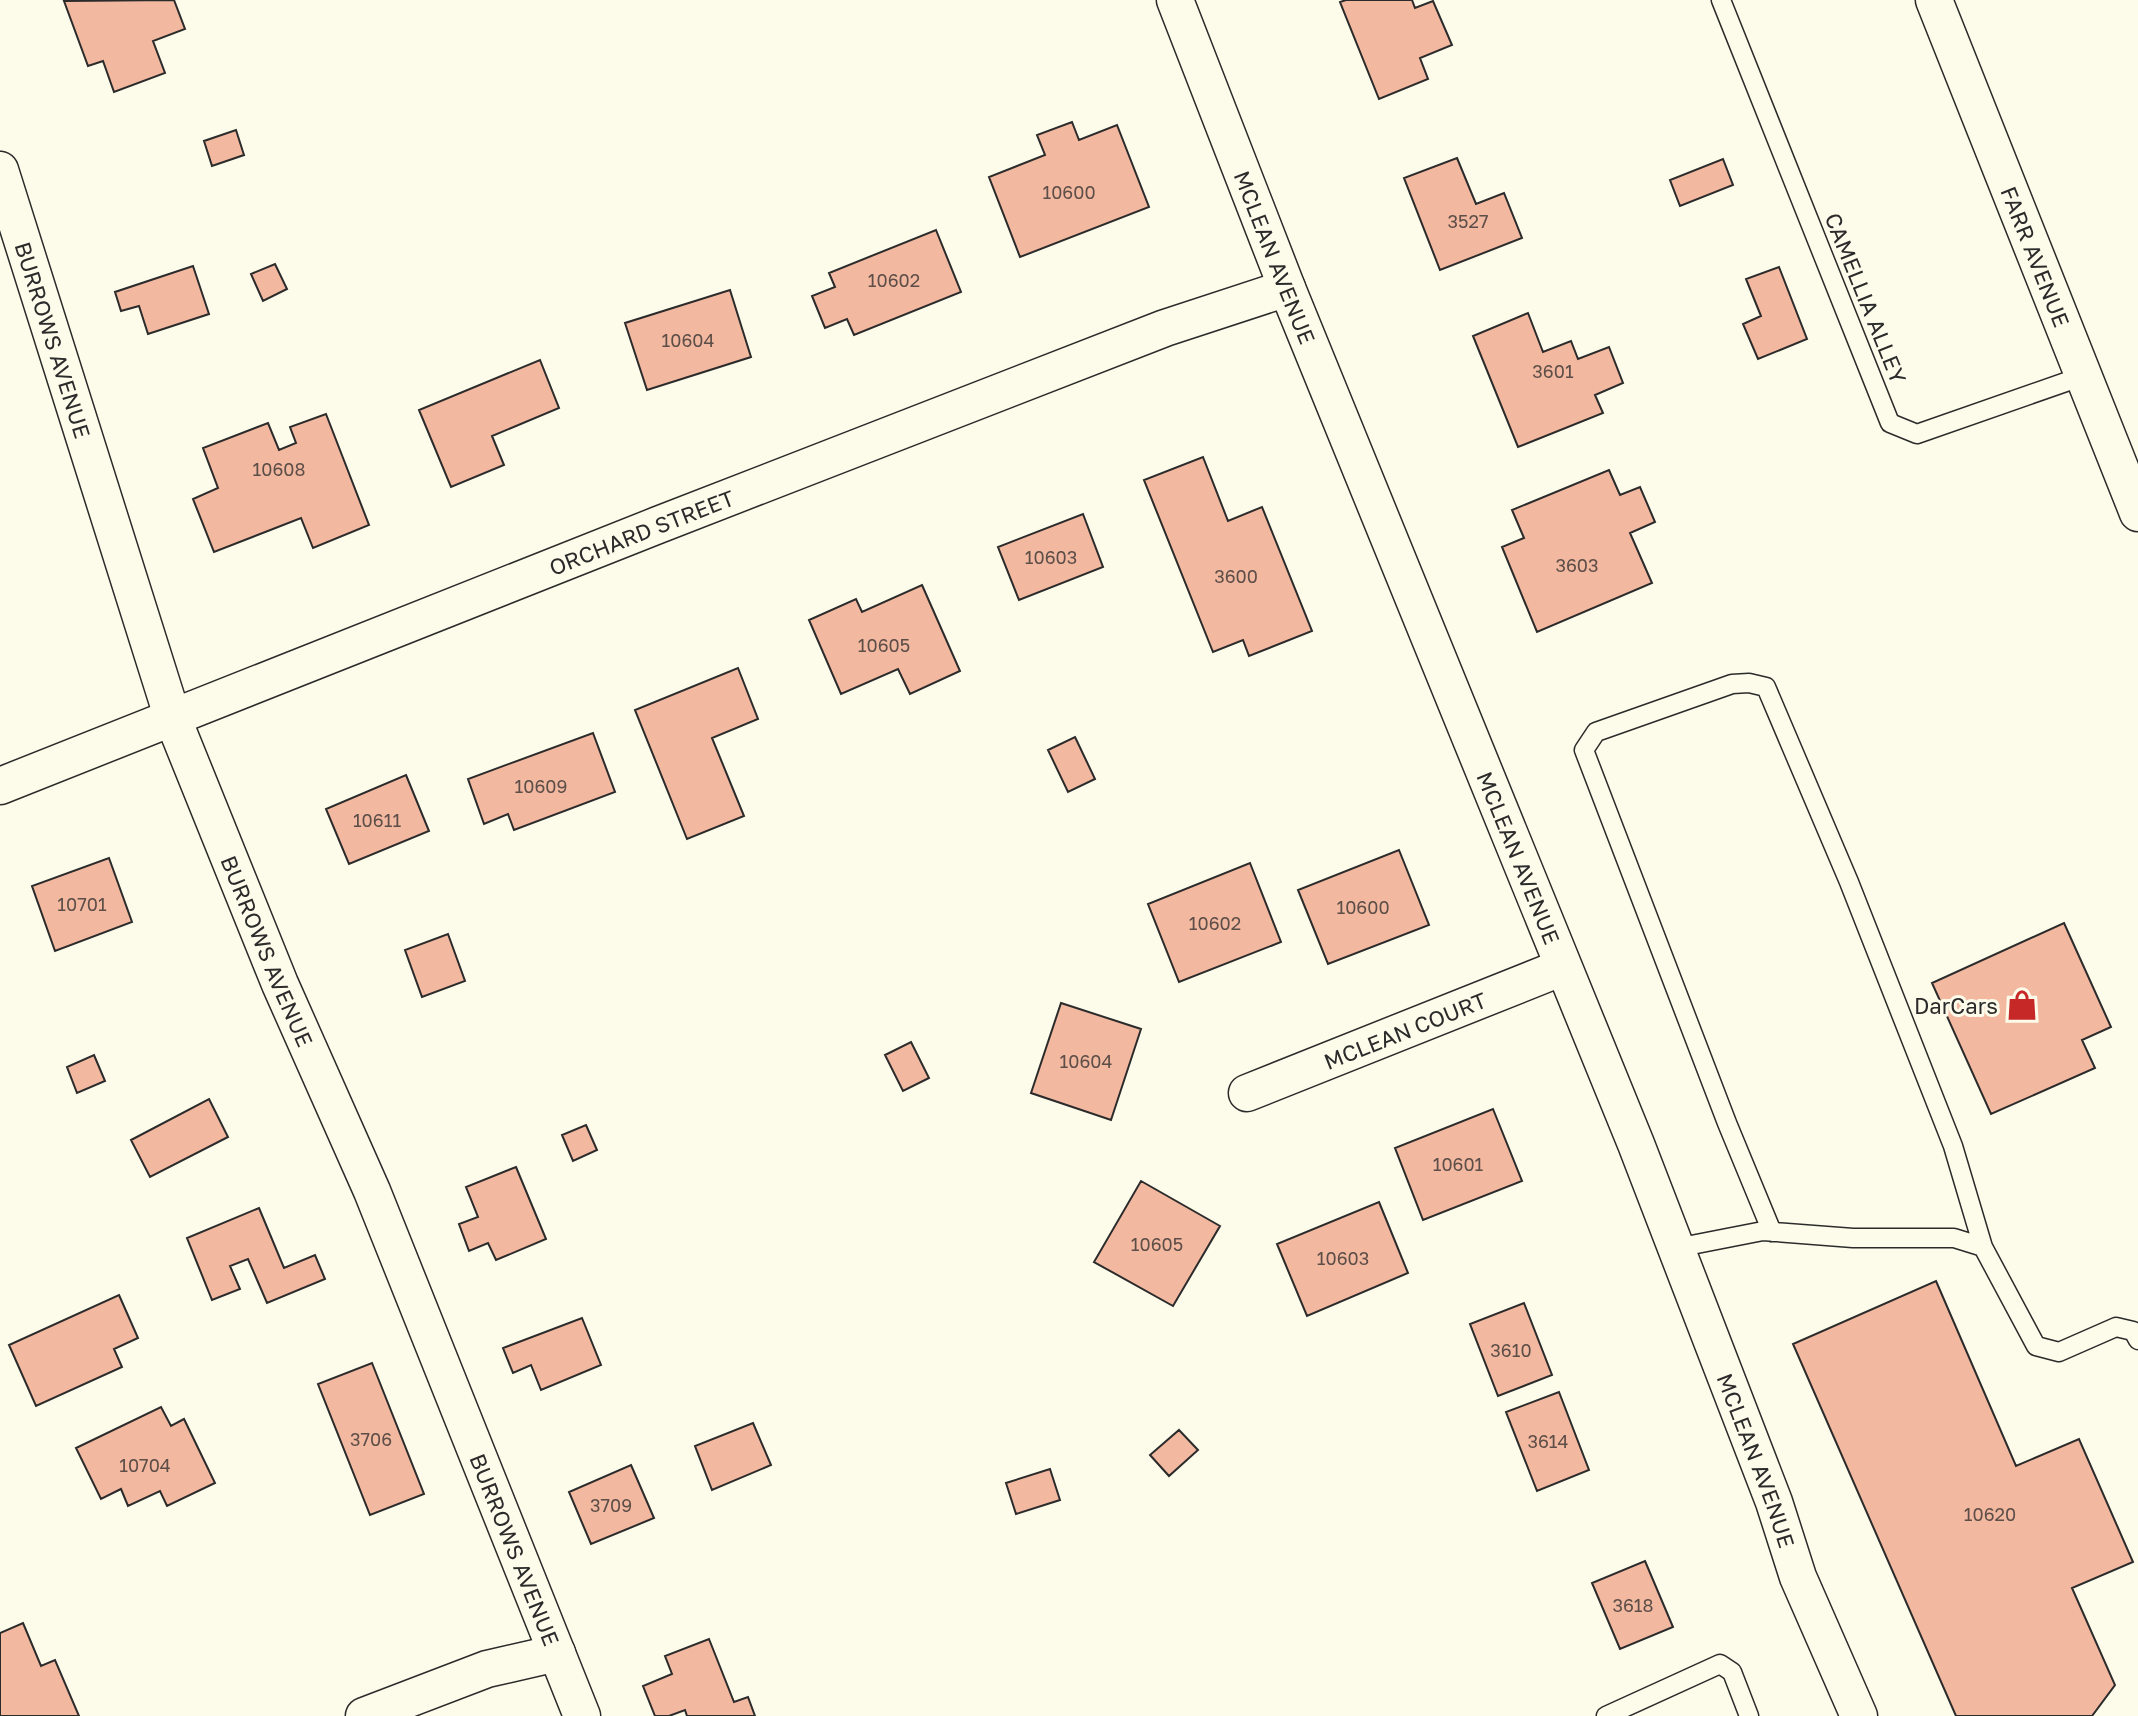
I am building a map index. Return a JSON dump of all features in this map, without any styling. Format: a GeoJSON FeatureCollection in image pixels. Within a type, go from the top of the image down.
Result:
{"type":"FeatureCollection","features":[{"type":"Feature","properties":{"kind":"street","name":"MCLEAN AVENUE"},"geometry":{"type":"LineString","coordinates":[[1175,0],[1287,288],[1676,1248],[1774,1502],[1798,1577],[1859,1716]]}},
{"type":"Feature","properties":{"kind":"street","name":"FARR AVENUE"},"geometry":{"type":"LineString","coordinates":[[1934,0],[2138,513]]}},
{"type":"Feature","properties":{"kind":"street","name":"BURROWS AVENUE"},"geometry":{"type":"LineString","coordinates":[[0,170],[173,719],[275,972],[372,1191],[582,1716]]}},
{"type":"Feature","properties":{"kind":"street","name":"ORCHARD STREET"},"geometry":{"type":"LineString","coordinates":[[0,786],[1165,328],[1287,288]]}},
{"type":"Feature","properties":{"kind":"street","name":"MCLEAN COURT"},"geometry":{"type":"LineString","coordinates":[[1247,1093],[1563,967]]}},
{"type":"Feature","properties":{"kind":"street"},"geometry":{"type":"LineString","coordinates":[[364,1716],[487,1669],[557,1653]]}},
{"type":"Feature","properties":{"kind":"lane","name":"CAMELLIA ALLEY"},"geometry":{"type":"LineString","coordinates":[[1721,0],[1890,423],[1917,434],[2083,376]]}},
{"type":"Feature","properties":{"kind":"lane"},"geometry":{"type":"LineString","coordinates":[[1772,1232],[1721,1108],[1584,750],[1596,732],[1732,684],[1749,683],[1766,687],[1849,882],[1953,1146],[1983,1247],[2036,1346],[2059,1352],[2116,1327],[2133,1331],[2138,1340]]}},
{"type":"Feature","properties":{"kind":"lane"},"geometry":{"type":"LineString","coordinates":[[1676,1248],[1772,1232],[1853,1238],[1954,1238],[1983,1247]]}},
{"type":"Feature","properties":{"kind":"lane"},"geometry":{"type":"LineString","coordinates":[[1606,1716],[1720,1664],[1732,1672],[1749,1716]]}},
{"type":"Feature","properties":{"kind":"building"},"geometry":{"type":"Polygon","coordinates":[[[174,0],[185,29],[153,41],[165,73],[114,92],[103,61],[88,66],[64,1],[174,0]]]}},
{"type":"Feature","properties":{"kind":"building"},"geometry":{"type":"Polygon","coordinates":[[[1412,0],[1415,8],[1433,1],[1452,45],[1420,58],[1428,79],[1379,99],[1340,2],[1412,0]]]}},
{"type":"Feature","properties":{"kind":"building"},"geometry":{"type":"Polygon","coordinates":[[[1072,122],[1079,140],[1117,125],[1149,207],[1020,257],[989,177],[1045,155],[1037,135],[1072,122]]]}},
{"type":"Feature","properties":{"kind":"building"},"geometry":{"type":"Polygon","coordinates":[[[236,130],[244,155],[212,166],[204,141],[236,130]]]}},
{"type":"Feature","properties":{"kind":"building"},"geometry":{"type":"Polygon","coordinates":[[[1457,158],[1476,204],[1504,193],[1522,238],[1440,270],[1404,178],[1457,158]]]}},
{"type":"Feature","properties":{"kind":"building"},"geometry":{"type":"Polygon","coordinates":[[[1723,159],[1733,185],[1680,206],[1670,180],[1723,159]]]}},
{"type":"Feature","properties":{"kind":"building"},"geometry":{"type":"Polygon","coordinates":[[[936,230],[961,292],[854,335],[847,319],[825,328],[812,296],[835,287],[829,273],[936,230]]]}},
{"type":"Feature","properties":{"kind":"building"},"geometry":{"type":"Polygon","coordinates":[[[275,264],[287,289],[263,301],[251,274],[275,264]]]}},
{"type":"Feature","properties":{"kind":"building"},"geometry":{"type":"Polygon","coordinates":[[[193,266],[209,314],[148,334],[139,306],[121,311],[115,292],[193,266]]]}},
{"type":"Feature","properties":{"kind":"building"},"geometry":{"type":"Polygon","coordinates":[[[1779,267],[1807,339],[1758,359],[1743,324],[1761,316],[1746,279],[1779,267]]]}},
{"type":"Feature","properties":{"kind":"building"},"geometry":{"type":"Polygon","coordinates":[[[730,290],[751,357],[647,390],[625,323],[730,290]]]}},
{"type":"Feature","properties":{"kind":"building"},"geometry":{"type":"Polygon","coordinates":[[[1528,313],[1543,352],[1571,341],[1578,359],[1609,347],[1623,383],[1595,395],[1603,413],[1518,447],[1473,336],[1528,313]]]}},
{"type":"Feature","properties":{"kind":"building"},"geometry":{"type":"Polygon","coordinates":[[[540,360],[559,408],[492,436],[504,465],[451,487],[419,410],[540,360]]]}},
{"type":"Feature","properties":{"kind":"building"},"geometry":{"type":"Polygon","coordinates":[[[326,414],[369,525],[313,548],[301,518],[214,552],[193,499],[218,488],[203,448],[268,423],[279,450],[296,443],[290,427],[326,414]]]}},
{"type":"Feature","properties":{"kind":"building"},"geometry":{"type":"Polygon","coordinates":[[[1203,457],[1228,521],[1262,507],[1312,631],[1249,656],[1243,640],[1213,652],[1144,480],[1203,457]]]}},
{"type":"Feature","properties":{"kind":"building"},"geometry":{"type":"Polygon","coordinates":[[[1609,470],[1620,495],[1640,487],[1655,522],[1630,533],[1652,583],[1537,632],[1502,547],[1524,538],[1512,510],[1609,470]]]}},
{"type":"Feature","properties":{"kind":"building"},"geometry":{"type":"Polygon","coordinates":[[[1083,514],[1103,567],[1019,600],[998,547],[1083,514]]]}},
{"type":"Feature","properties":{"kind":"building"},"geometry":{"type":"Polygon","coordinates":[[[922,585],[960,671],[910,694],[898,669],[841,694],[809,620],[856,599],[862,612],[922,585]]]}},
{"type":"Feature","properties":{"kind":"building"},"geometry":{"type":"Polygon","coordinates":[[[738,668],[758,719],[712,738],[744,816],[687,839],[635,710],[738,668]]]}},
{"type":"Feature","properties":{"kind":"building"},"geometry":{"type":"Polygon","coordinates":[[[593,733],[615,792],[514,830],[508,814],[484,824],[468,779],[593,733]]]}},
{"type":"Feature","properties":{"kind":"building"},"geometry":{"type":"Polygon","coordinates":[[[1075,737],[1095,779],[1068,792],[1048,750],[1075,737]]]}},
{"type":"Feature","properties":{"kind":"building"},"geometry":{"type":"Polygon","coordinates":[[[406,775],[429,831],[349,864],[326,809],[406,775]]]}},
{"type":"Feature","properties":{"kind":"building"},"geometry":{"type":"Polygon","coordinates":[[[1399,850],[1429,925],[1328,964],[1298,890],[1399,850]]]}},
{"type":"Feature","properties":{"kind":"building"},"geometry":{"type":"Polygon","coordinates":[[[109,858],[132,922],[55,951],[32,886],[109,858]]]}},
{"type":"Feature","properties":{"kind":"building"},"geometry":{"type":"Polygon","coordinates":[[[1250,863],[1281,942],[1179,982],[1148,904],[1250,863]]]}},
{"type":"Feature","properties":{"kind":"building","name":"DarCars"},"geometry":{"type":"Polygon","coordinates":[[[2064,923],[2111,1027],[2082,1040],[2095,1068],[1991,1114],[1932,983],[2064,923]]]}},
{"type":"Feature","properties":{"kind":"building"},"geometry":{"type":"Polygon","coordinates":[[[448,934],[465,981],[422,997],[405,950],[448,934]]]}},
{"type":"Feature","properties":{"kind":"building"},"geometry":{"type":"Polygon","coordinates":[[[1061,1003],[1141,1029],[1111,1120],[1031,1093],[1061,1003]]]}},
{"type":"Feature","properties":{"kind":"building"},"geometry":{"type":"Polygon","coordinates":[[[911,1042],[929,1078],[903,1091],[885,1055],[911,1042]]]}},
{"type":"Feature","properties":{"kind":"building"},"geometry":{"type":"Polygon","coordinates":[[[94,1055],[105,1081],[77,1093],[67,1067],[94,1055]]]}},
{"type":"Feature","properties":{"kind":"building"},"geometry":{"type":"Polygon","coordinates":[[[209,1099],[228,1137],[150,1177],[131,1140],[209,1099]]]}},
{"type":"Feature","properties":{"kind":"building"},"geometry":{"type":"Polygon","coordinates":[[[1493,1109],[1522,1181],[1423,1220],[1395,1148],[1493,1109]]]}},
{"type":"Feature","properties":{"kind":"building"},"geometry":{"type":"Polygon","coordinates":[[[586,1125],[597,1150],[573,1161],[562,1135],[586,1125]]]}},
{"type":"Feature","properties":{"kind":"building"},"geometry":{"type":"Polygon","coordinates":[[[516,1167],[546,1239],[496,1260],[488,1243],[469,1251],[459,1224],[478,1217],[466,1187],[516,1167]]]}},
{"type":"Feature","properties":{"kind":"building"},"geometry":{"type":"Polygon","coordinates":[[[1141,1181],[1220,1226],[1173,1306],[1094,1262],[1141,1181]]]}},
{"type":"Feature","properties":{"kind":"building"},"geometry":{"type":"Polygon","coordinates":[[[1379,1202],[1408,1273],[1307,1316],[1277,1244],[1379,1202]]]}},
{"type":"Feature","properties":{"kind":"building"},"geometry":{"type":"Polygon","coordinates":[[[259,1208],[284,1268],[315,1255],[325,1279],[267,1303],[248,1259],[230,1266],[240,1289],[212,1300],[187,1238],[259,1208]]]}},
{"type":"Feature","properties":{"kind":"building"},"geometry":{"type":"Polygon","coordinates":[[[1936,1281],[2016,1466],[2079,1439],[2133,1562],[2072,1588],[2115,1685],[2092,1716],[1956,1716],[1793,1344],[1936,1281]]]}},
{"type":"Feature","properties":{"kind":"building"},"geometry":{"type":"Polygon","coordinates":[[[119,1295],[138,1338],[114,1349],[122,1367],[36,1406],[9,1345],[119,1295]]]}},
{"type":"Feature","properties":{"kind":"building"},"geometry":{"type":"Polygon","coordinates":[[[1524,1303],[1552,1375],[1498,1396],[1470,1324],[1524,1303]]]}},
{"type":"Feature","properties":{"kind":"building"},"geometry":{"type":"Polygon","coordinates":[[[582,1318],[601,1365],[541,1390],[531,1365],[513,1373],[503,1348],[582,1318]]]}},
{"type":"Feature","properties":{"kind":"building"},"geometry":{"type":"Polygon","coordinates":[[[372,1363],[424,1494],[370,1515],[318,1384],[372,1363]]]}},
{"type":"Feature","properties":{"kind":"building"},"geometry":{"type":"Polygon","coordinates":[[[1559,1392],[1589,1470],[1537,1491],[1506,1412],[1559,1392]]]}},
{"type":"Feature","properties":{"kind":"building"},"geometry":{"type":"Polygon","coordinates":[[[161,1407],[171,1426],[184,1419],[215,1483],[167,1506],[160,1491],[128,1506],[121,1489],[101,1499],[76,1448],[161,1407]]]}},
{"type":"Feature","properties":{"kind":"building"},"geometry":{"type":"Polygon","coordinates":[[[753,1423],[771,1465],[712,1490],[695,1446],[753,1423]]]}},
{"type":"Feature","properties":{"kind":"building"},"geometry":{"type":"Polygon","coordinates":[[[1179,1430],[1198,1450],[1169,1476],[1150,1455],[1179,1430]]]}},
{"type":"Feature","properties":{"kind":"building"},"geometry":{"type":"Polygon","coordinates":[[[631,1465],[654,1518],[591,1544],[569,1492],[631,1465]]]}},
{"type":"Feature","properties":{"kind":"building"},"geometry":{"type":"Polygon","coordinates":[[[1050,1469],[1060,1500],[1016,1514],[1006,1483],[1050,1469]]]}},
{"type":"Feature","properties":{"kind":"building"},"geometry":{"type":"Polygon","coordinates":[[[1645,1561],[1673,1627],[1620,1649],[1592,1583],[1645,1561]]]}},
{"type":"Feature","properties":{"kind":"building"},"geometry":{"type":"Polygon","coordinates":[[[23,1623],[41,1666],[55,1660],[79,1716],[0,1716],[0,1633],[23,1623]]]}},
{"type":"Feature","properties":{"kind":"building"},"geometry":{"type":"Polygon","coordinates":[[[709,1639],[734,1702],[748,1697],[755,1716],[687,1716],[685,1710],[669,1716],[655,1716],[643,1686],[672,1674],[665,1656],[709,1639]]]}},
{"type":"Feature","properties":{"kind":"place","name":"DarCars"},"geometry":{"type":"Point","coordinates":[2022,1005]}}]}
